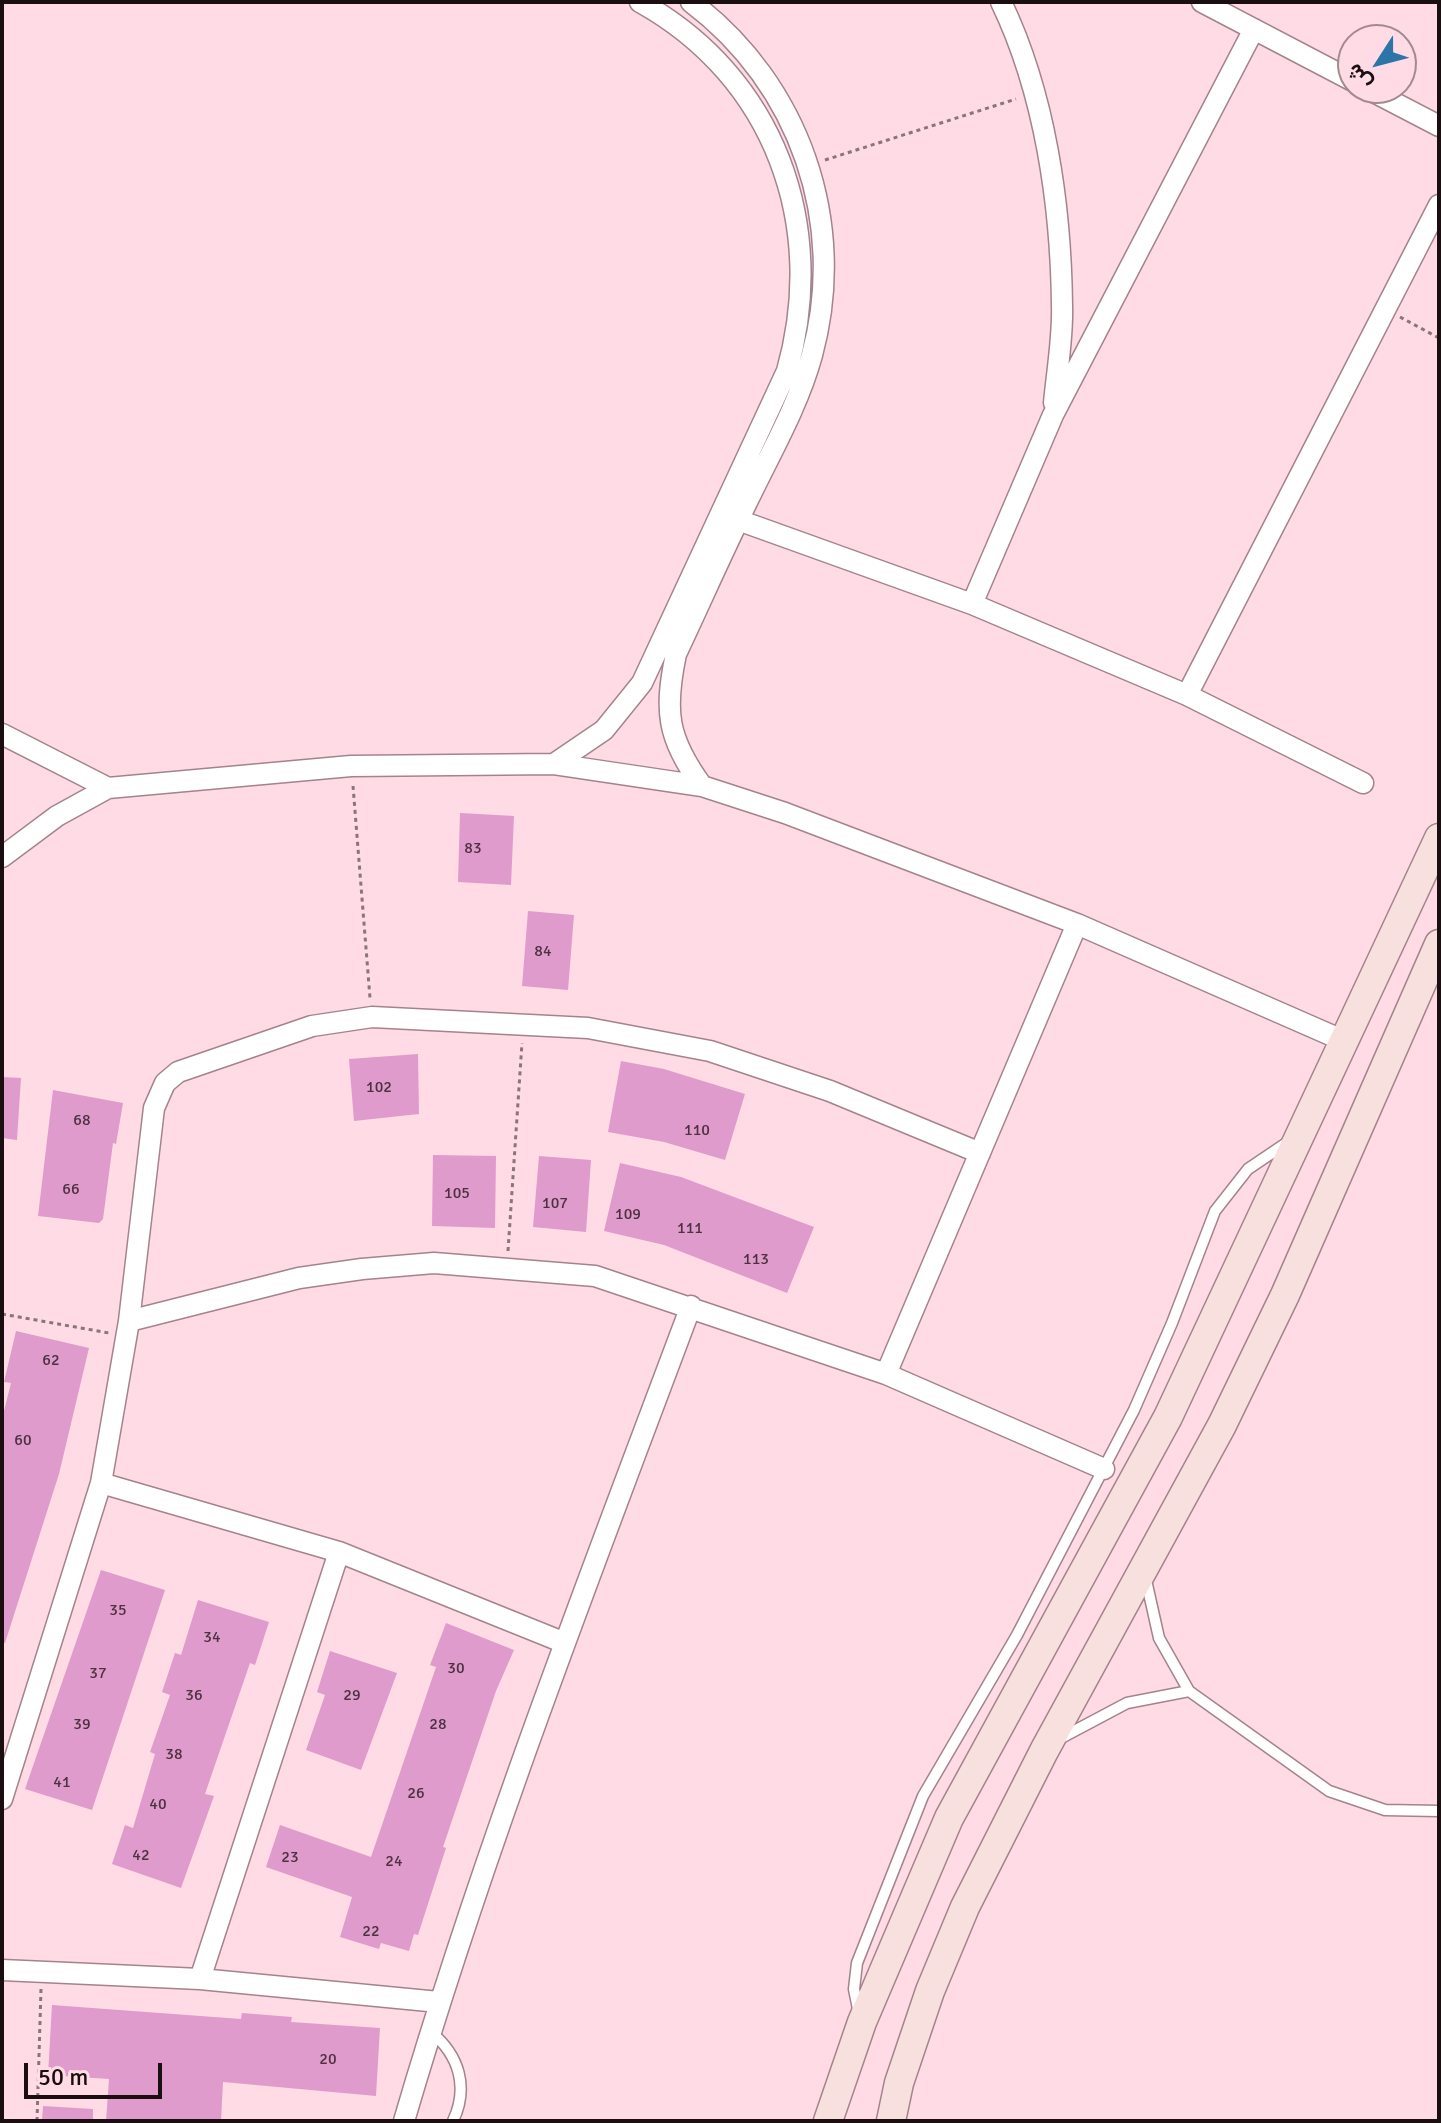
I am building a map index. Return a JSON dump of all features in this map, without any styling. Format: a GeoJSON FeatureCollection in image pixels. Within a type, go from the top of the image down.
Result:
{"type":"FeatureCollection","features":[{"type":"Feature","properties":{"kind":"street"},"geometry":{"type":"LineString","coordinates":[[640,2],[675,21],[713,53],[744,91],[786,175],[802,256],[799,321],[787,371],[668,651],[669,724],[677,746],[702,786]]}},
{"type":"Feature","properties":{"kind":"street"},"geometry":{"type":"LineString","coordinates":[[554,764],[592,739],[625,708],[668,651],[738,520],[804,381],[819,322],[823,240],[810,165],[789,117],[761,72],[723,29],[691,2]]}},
{"type":"Feature","properties":{"kind":"street"},"geometry":{"type":"LineString","coordinates":[[1001,2],[1034,94],[1055,200],[1062,308],[1053,415]]}},
{"type":"Feature","properties":{"kind":"street"},"geometry":{"type":"LineString","coordinates":[[1202,2],[1337,73]]}},
{"type":"Feature","properties":{"kind":"street"},"geometry":{"type":"LineString","coordinates":[[972,604],[1053,415],[1254,29]]}},
{"type":"Feature","properties":{"kind":"street"},"geometry":{"type":"LineString","coordinates":[[1397,104],[1439,126]]}},
{"type":"Feature","properties":{"kind":"street"},"geometry":{"type":"LineString","coordinates":[[1187,695],[1383,308],[1439,205]]}},
{"type":"Feature","properties":{"kind":"street"},"geometry":{"type":"LineString","coordinates":[[738,520],[972,604],[1187,695],[1363,783]]}},
{"type":"Feature","properties":{"kind":"street"},"geometry":{"type":"LineString","coordinates":[[2,734],[50,762],[108,788]]}},
{"type":"Feature","properties":{"kind":"street"},"geometry":{"type":"LineString","coordinates":[[2,857],[57,816],[108,788],[351,766],[554,764],[702,786],[785,813],[1077,924],[1342,1040]]}},
{"type":"Feature","properties":{"kind":"street"},"geometry":{"type":"LineString","coordinates":[[828,2121],[862,2022],[949,1818],[1168,1417],[1439,838]]}},
{"type":"Feature","properties":{"kind":"street"},"geometry":{"type":"LineString","coordinates":[[886,1374],[1077,924]]}},
{"type":"Feature","properties":{"kind":"street"},"geometry":{"type":"LineString","coordinates":[[891,2121],[899,2083],[930,1991],[965,1907],[1044,1751],[1222,1425],[1285,1295],[1439,944]]}},
{"type":"Feature","properties":{"kind":"street"},"geometry":{"type":"LineString","coordinates":[[2,1799],[101,1483],[128,1328],[154,1108],[165,1083],[191,1065],[312,1026],[372,1017],[588,1028],[710,1051],[830,1091],[980,1153]]}},
{"type":"Feature","properties":{"kind":"street"},"geometry":{"type":"LineString","coordinates":[[128,1328],[299,1278],[346,1271],[434,1263],[507,1266],[595,1276],[886,1374],[1104,1469]]}},
{"type":"Feature","properties":{"kind":"street"},"geometry":{"type":"LineString","coordinates":[[404,2121],[439,2002],[565,1643],[691,1306]]}},
{"type":"Feature","properties":{"kind":"street"},"geometry":{"type":"LineString","coordinates":[[101,1483],[339,1552],[565,1643]]}},
{"type":"Feature","properties":{"kind":"street"},"geometry":{"type":"LineString","coordinates":[[200,1979],[339,1552]]}},
{"type":"Feature","properties":{"kind":"street"},"geometry":{"type":"LineString","coordinates":[[2,1970],[200,1979],[439,2002]]}},
{"type":"Feature","properties":{"kind":"lane"},"geometry":{"type":"LineString","coordinates":[[862,2022],[854,1989],[857,1963],[923,1796],[1017,1635],[1104,1469],[1157,1359],[1215,1211],[1248,1169],[1300,1135]]}},
{"type":"Feature","properties":{"kind":"lane"},"geometry":{"type":"LineString","coordinates":[[1145,1567],[1159,1638],[1189,1691],[1307,1777],[1347,1800],[1385,1810],[1439,1811]]}},
{"type":"Feature","properties":{"kind":"lane"},"geometry":{"type":"LineString","coordinates":[[1044,1751],[1104,1712],[1147,1697],[1189,1691]]}},
{"type":"Feature","properties":{"kind":"lane"},"geometry":{"type":"LineString","coordinates":[[431,2032],[447,2047],[460,2073],[459,2106],[453,2121]]}},
{"type":"Feature","properties":{"kind":"path"},"geometry":{"type":"LineString","coordinates":[[810,165],[1034,94]]}},
{"type":"Feature","properties":{"kind":"path"},"geometry":{"type":"LineString","coordinates":[[1383,308],[1439,338]]}},
{"type":"Feature","properties":{"kind":"path"},"geometry":{"type":"LineString","coordinates":[[351,766],[372,1017]]}},
{"type":"Feature","properties":{"kind":"path"},"geometry":{"type":"LineString","coordinates":[[507,1266],[523,1024]]}},
{"type":"Feature","properties":{"kind":"path"},"geometry":{"type":"LineString","coordinates":[[2,1314],[128,1328]]}},
{"type":"Feature","properties":{"kind":"path"},"geometry":{"type":"LineString","coordinates":[[37,2121],[41,1972]]}},
{"type":"Feature","properties":{"kind":"building"},"geometry":{"type":"Polygon","coordinates":[[[460,813],[514,816],[511,885],[458,882],[460,813]]]}},
{"type":"Feature","properties":{"kind":"building"},"geometry":{"type":"Polygon","coordinates":[[[528,911],[574,915],[568,990],[522,986],[528,911]]]}},
{"type":"Feature","properties":{"kind":"building"},"geometry":{"type":"Polygon","coordinates":[[[418,1054],[419,1114],[354,1121],[349,1059],[418,1054]]]}},
{"type":"Feature","properties":{"kind":"building"},"geometry":{"type":"Polygon","coordinates":[[[621,1061],[664,1069],[745,1094],[725,1160],[664,1142],[608,1132],[621,1061]]]}},
{"type":"Feature","properties":{"kind":"building"},"geometry":{"type":"Polygon","coordinates":[[[2,1077],[21,1078],[17,1140],[2,1138],[2,1077]]]}},
{"type":"Feature","properties":{"kind":"building"},"geometry":{"type":"Polygon","coordinates":[[[53,1090],[123,1103],[116,1144],[113,1143],[103,1219],[99,1223],[38,1216],[53,1090]]]}},
{"type":"Feature","properties":{"kind":"building"},"geometry":{"type":"Polygon","coordinates":[[[433,1155],[496,1156],[495,1228],[432,1226],[433,1155]]]}},
{"type":"Feature","properties":{"kind":"building"},"geometry":{"type":"Polygon","coordinates":[[[539,1156],[591,1160],[586,1232],[533,1227],[539,1156]]]}},
{"type":"Feature","properties":{"kind":"building"},"geometry":{"type":"Polygon","coordinates":[[[620,1163],[681,1177],[814,1227],[787,1293],[664,1245],[604,1231],[620,1163]]]}},
{"type":"Feature","properties":{"kind":"building"},"geometry":{"type":"Polygon","coordinates":[[[16,1331],[89,1348],[59,1474],[5,1643],[2,1642],[2,1419],[11,1383],[4,1382],[16,1331]]]}},
{"type":"Feature","properties":{"kind":"building"},"geometry":{"type":"Polygon","coordinates":[[[101,1570],[165,1590],[92,1810],[25,1789],[101,1570]]]}},
{"type":"Feature","properties":{"kind":"building"},"geometry":{"type":"Polygon","coordinates":[[[198,1600],[269,1622],[255,1665],[250,1663],[205,1794],[214,1796],[181,1888],[112,1864],[125,1825],[133,1828],[155,1754],[150,1752],[170,1695],[162,1692],[175,1653],[181,1655],[198,1600]]]}},
{"type":"Feature","properties":{"kind":"building"},"geometry":{"type":"Polygon","coordinates":[[[446,1623],[514,1650],[496,1691],[443,1847],[446,1848],[418,1935],[414,1934],[409,1951],[381,1943],[379,1949],[340,1937],[352,1897],[266,1867],[280,1825],[371,1857],[436,1667],[430,1665],[446,1623]]]}},
{"type":"Feature","properties":{"kind":"building"},"geometry":{"type":"Polygon","coordinates":[[[330,1651],[397,1673],[361,1770],[306,1750],[325,1695],[317,1692],[330,1651]]]}},
{"type":"Feature","properties":{"kind":"building"},"geometry":{"type":"Polygon","coordinates":[[[52,2005],[241,2019],[242,2013],[292,2017],[291,2022],[380,2028],[376,2096],[223,2082],[221,2121],[106,2121],[109,2079],[48,2075],[52,2005]]]}},
{"type":"Feature","properties":{"kind":"building"},"geometry":{"type":"Polygon","coordinates":[[[43,2106],[93,2109],[93,2121],[42,2121],[43,2106]]]}}]}
